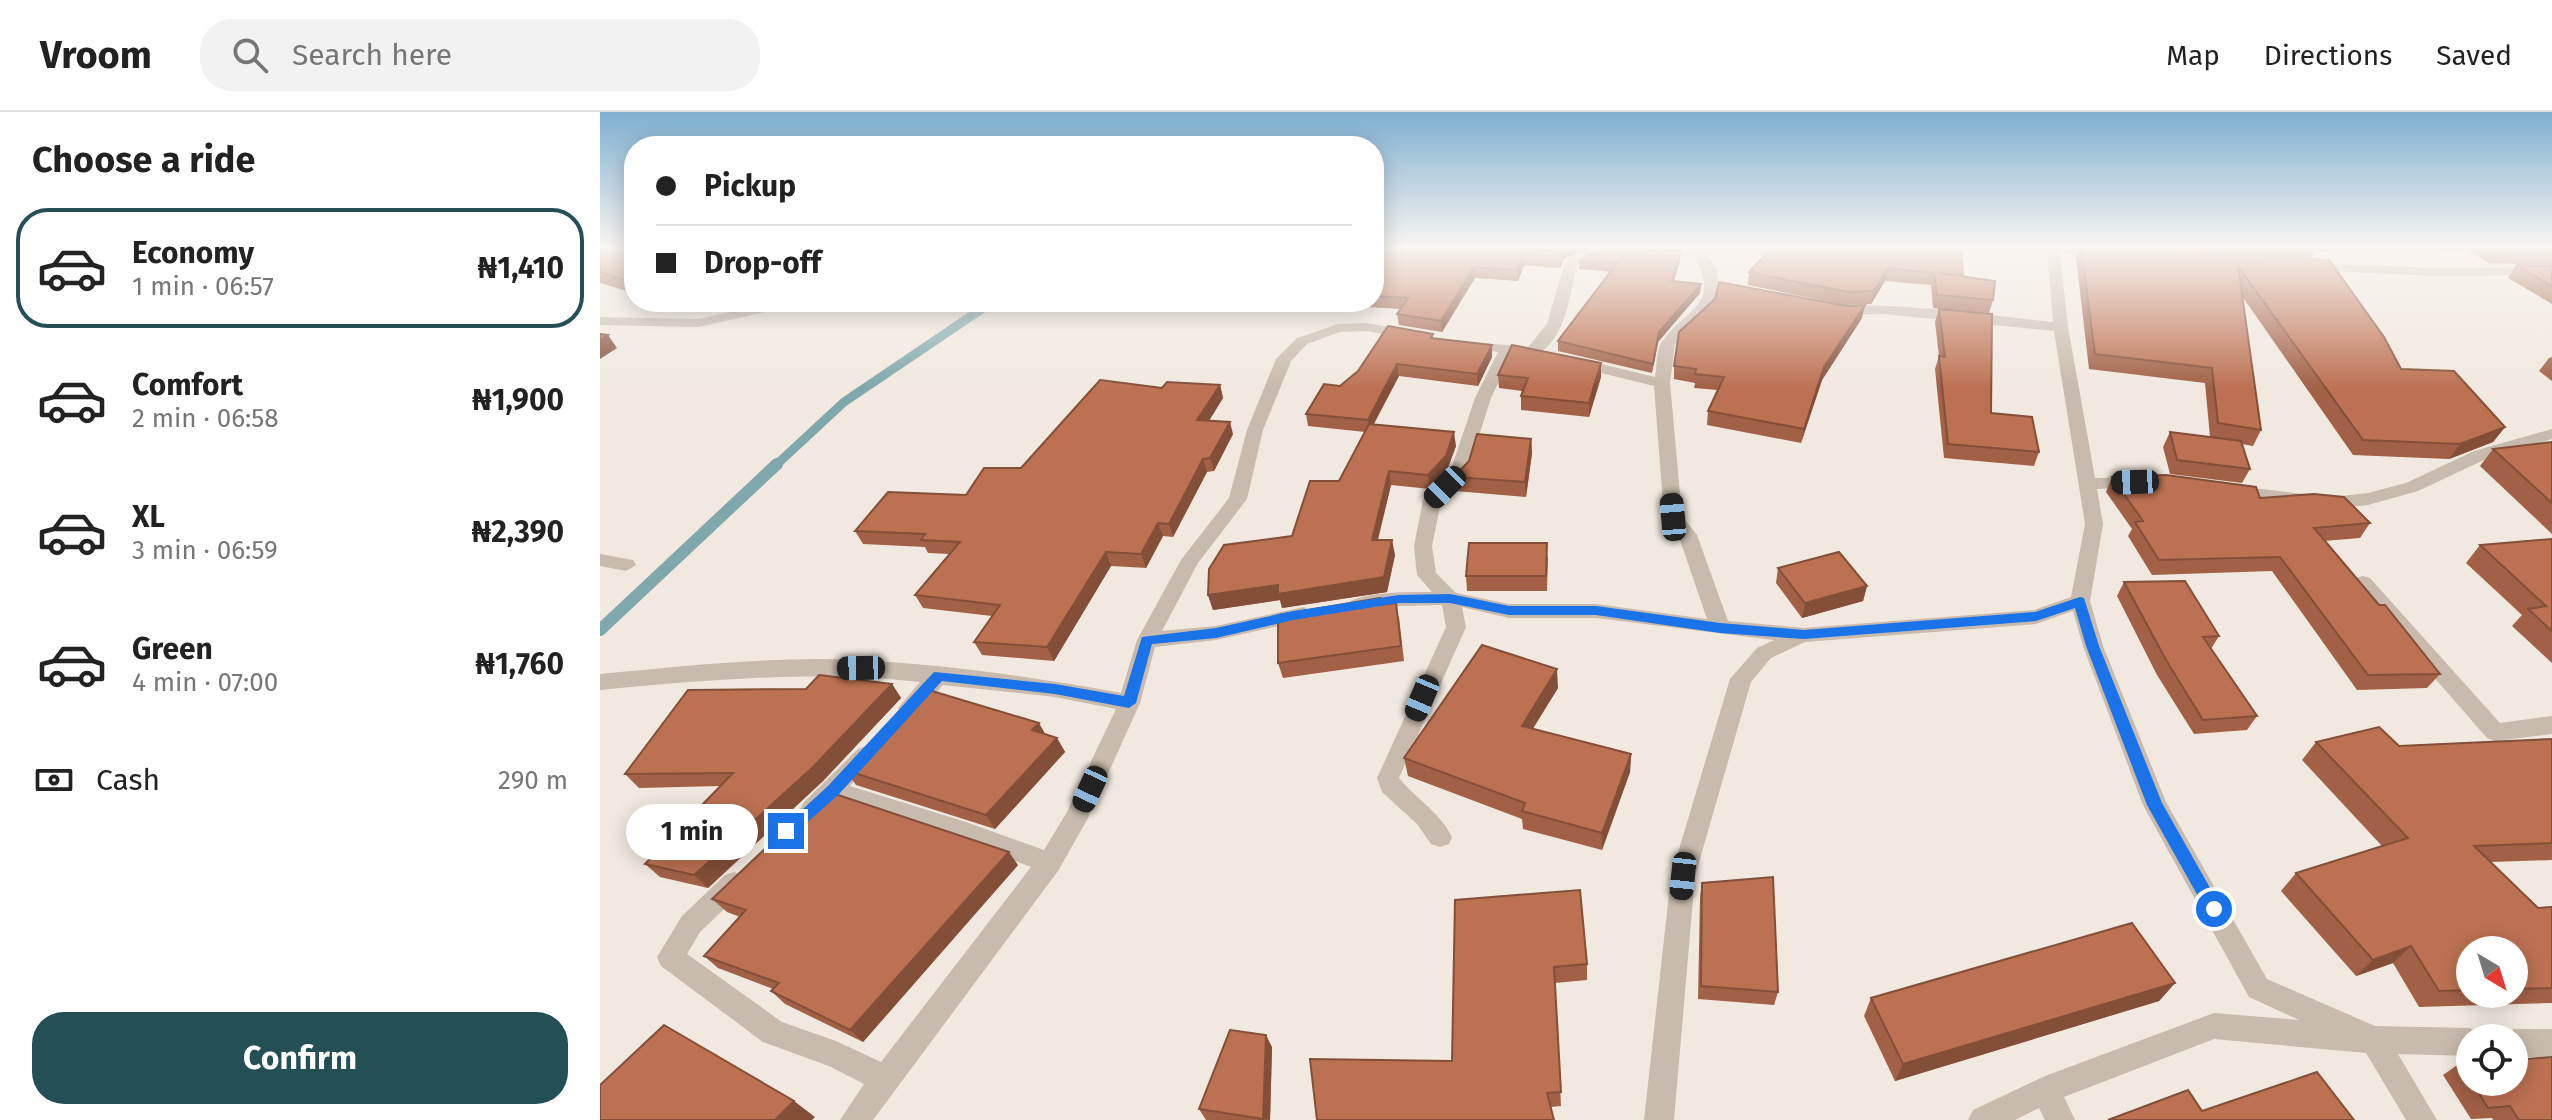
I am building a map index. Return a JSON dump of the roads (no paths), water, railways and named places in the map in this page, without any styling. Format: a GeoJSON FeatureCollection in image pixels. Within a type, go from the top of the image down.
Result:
{"type":"FeatureCollection","features":[{"type":"Feature","properties":{"kind":"street"},"geometry":{"type":"LineString","coordinates":[[1545,356],[1547,340],[1555,325],[1563,294]]}},
{"type":"Feature","properties":{"kind":"street"},"geometry":{"type":"LineString","coordinates":[[1713,294],[1707,307],[1668,343],[1662,383],[1673,517],[1688,535],[1720,628]]}},
{"type":"Feature","properties":{"kind":"street"},"geometry":{"type":"LineString","coordinates":[[2054,294],[2094,524],[2080,601],[2093,646],[2155,805],[2258,988],[2374,1040],[2422,1120]]}},
{"type":"Feature","properties":{"kind":"street"},"geometry":{"type":"LineString","coordinates":[[1830,309],[1884,310],[2061,327]]}},
{"type":"Feature","properties":{"kind":"street"},"geometry":{"type":"LineString","coordinates":[[600,321],[699,323],[747,312]]}},
{"type":"Feature","properties":{"kind":"street"},"geometry":{"type":"LineString","coordinates":[[855,1120],[1049,863],[1076,818],[1129,703],[1147,640],[1190,560],[1238,499],[1255,430],[1284,359],[1302,341],[1338,328],[1367,327],[1422,337]]}},
{"type":"Feature","properties":{"kind":"street"},"geometry":{"type":"LineString","coordinates":[[1450,342],[1545,356],[1662,383]]}},
{"type":"Feature","properties":{"kind":"street"},"geometry":{"type":"LineString","coordinates":[[1440,837],[1425,817],[1390,785],[1388,778],[1456,627],[1450,598],[1427,575],[1423,546],[1432,500],[1458,474],[1483,398],[1506,351]]}},
{"type":"Feature","properties":{"kind":"street"},"geometry":{"type":"LineString","coordinates":[[2217,489],[2332,503],[2368,499],[2412,487],[2480,455],[2552,434]]}},
{"type":"Feature","properties":{"kind":"street"},"geometry":{"type":"LineString","coordinates":[[2087,484],[2159,481]]}},
{"type":"Feature","properties":{"kind":"street"},"geometry":{"type":"LineString","coordinates":[[600,560],[626,565]]}},
{"type":"Feature","properties":{"kind":"street"},"geometry":{"type":"LineString","coordinates":[[2363,583],[2495,732],[2552,725]]}},
{"type":"Feature","properties":{"kind":"street"},"geometry":{"type":"LineString","coordinates":[[1147,640],[1216,633],[1399,599],[1450,598],[1509,611],[1596,611],[1720,628],[1804,635],[2036,617],[2080,601]]}},
{"type":"Feature","properties":{"kind":"street"},"geometry":{"type":"LineString","coordinates":[[1659,1120],[1683,876],[1741,679],[1764,653],[1804,635]]}},
{"type":"Feature","properties":{"kind":"street"},"geometry":{"type":"LineString","coordinates":[[600,682],[730,670],[846,668],[1055,689],[1129,703]]}},
{"type":"Feature","properties":{"kind":"street"},"geometry":{"type":"LineString","coordinates":[[798,821],[833,790],[939,676]]}},
{"type":"Feature","properties":{"kind":"street"},"geometry":{"type":"LineString","coordinates":[[833,790],[966,832],[1049,863]]}},
{"type":"Feature","properties":{"kind":"street"},"geometry":{"type":"LineString","coordinates":[[755,862],[691,924],[670,957],[773,1032],[836,1055],[885,1079]]}},
{"type":"Feature","properties":{"kind":"street"},"geometry":{"type":"LineString","coordinates":[[1983,1120],[2045,1090],[2214,1026],[2374,1040],[2456,1042]]}},
{"type":"Feature","properties":{"kind":"street"},"geometry":{"type":"LineString","coordinates":[[2528,1043],[2552,1043]]}},
{"type":"Feature","properties":{"kind":"street"},"geometry":{"type":"LineString","coordinates":[[2045,1090],[2060,1120]]}},
{"type":"Feature","properties":{"kind":"waterway"},"geometry":{"type":"LineString","coordinates":[[775,466],[844,402],[977,312]]}},
{"type":"Feature","properties":{"kind":"waterway"},"geometry":{"type":"LineString","coordinates":[[600,630],[777,464]]}}]}
